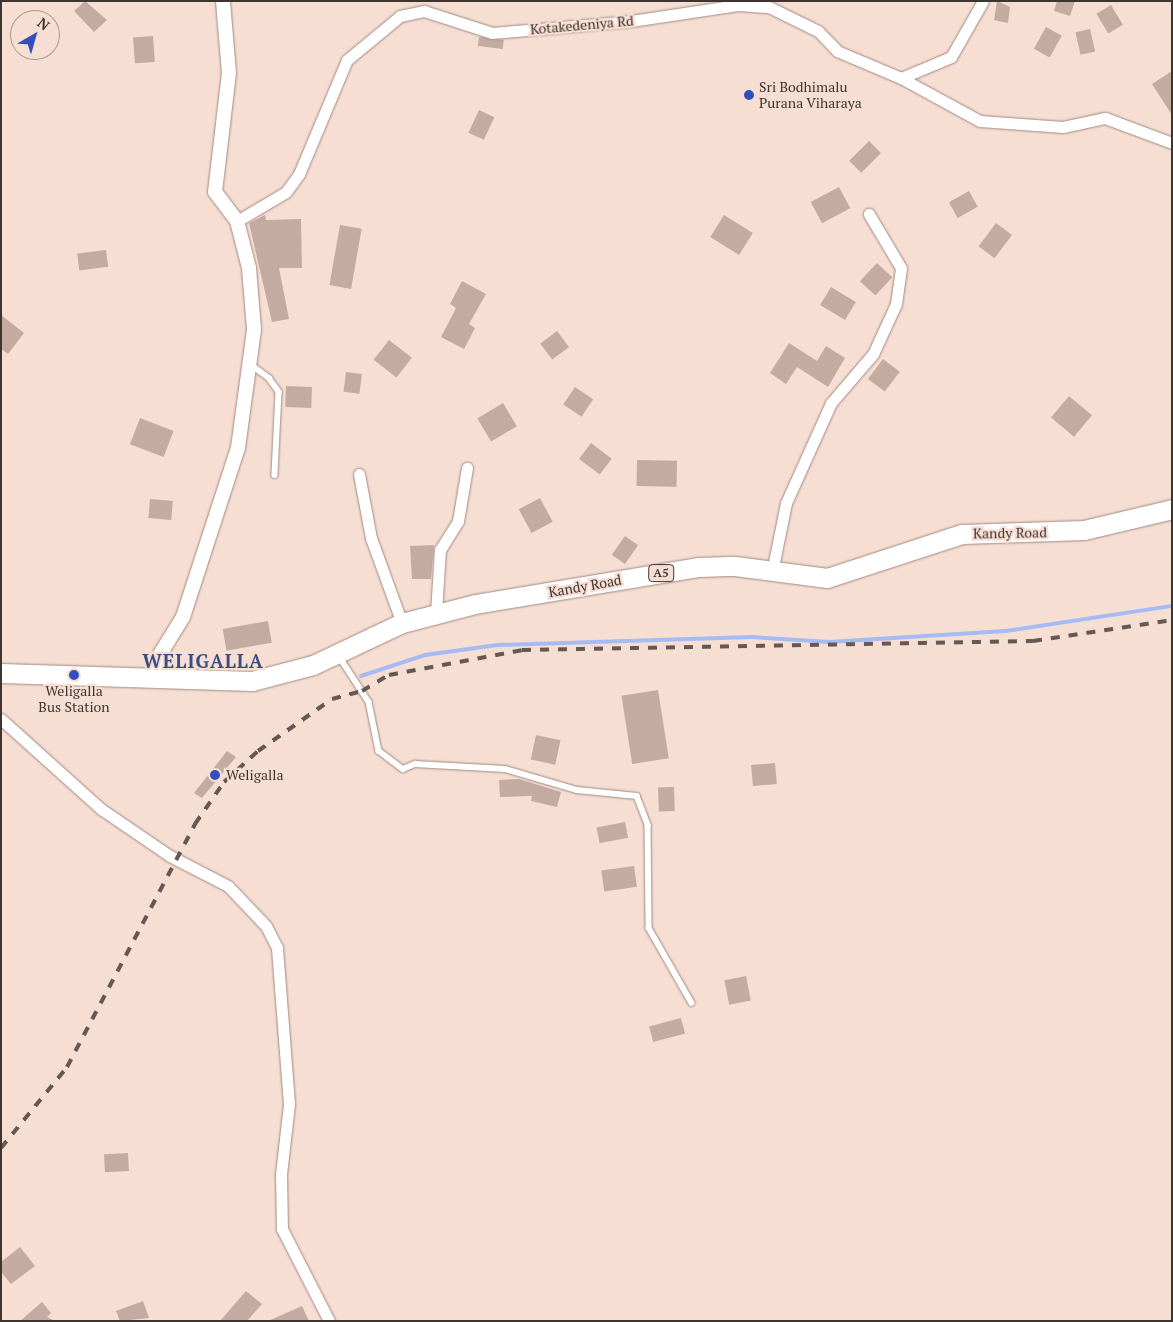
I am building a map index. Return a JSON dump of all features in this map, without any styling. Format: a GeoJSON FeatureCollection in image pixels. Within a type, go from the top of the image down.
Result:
{"type":"FeatureCollection","features":[{"type":"Feature","properties":{"kind":"highway","name":"Kandy Road"},"geometry":{"type":"LineString","coordinates":[[1,673],[155,679],[259,680],[338,654],[402,623],[436,613],[699,567],[827,578],[962,534],[1084,530],[1172,508]]}},
{"type":"Feature","properties":{"kind":"street"},"geometry":{"type":"LineString","coordinates":[[155,679],[159,656],[183,617],[232,466],[254,329],[249,268],[237,221],[215,192],[229,73],[223,1]]}},
{"type":"Feature","properties":{"kind":"street"},"geometry":{"type":"LineString","coordinates":[[901,78],[951,57],[983,1]]}},
{"type":"Feature","properties":{"kind":"street","name":"Kotakedeniya Rd"},"geometry":{"type":"LineString","coordinates":[[237,221],[286,192],[299,174],[347,60],[400,16],[424,11],[492,33],[631,22],[738,5],[770,7],[818,31],[837,51],[901,78],[980,121],[1063,127],[1105,118],[1172,143]]}},
{"type":"Feature","properties":{"kind":"street"},"geometry":{"type":"LineString","coordinates":[[772,572],[786,503],[832,403],[873,354],[896,304],[901,268],[869,214]]}},
{"type":"Feature","properties":{"kind":"street"},"geometry":{"type":"LineString","coordinates":[[436,613],[440,550],[458,521],[467,468]]}},
{"type":"Feature","properties":{"kind":"street"},"geometry":{"type":"LineString","coordinates":[[359,474],[370,538],[402,623]]}},
{"type":"Feature","properties":{"kind":"street"},"geometry":{"type":"LineString","coordinates":[[1,720],[101,810],[170,856],[228,886],[270,933],[277,948],[289,1104],[281,1174],[282,1229],[329,1321]]}},
{"type":"Feature","properties":{"kind":"lane"},"geometry":{"type":"LineString","coordinates":[[248,363],[269,378],[279,392],[275,475]]}},
{"type":"Feature","properties":{"kind":"lane"},"geometry":{"type":"LineString","coordinates":[[338,654],[369,702],[379,750],[403,769],[415,764],[505,769],[577,790],[637,796],[648,825],[648,928],[692,1003]]}},
{"type":"Feature","properties":{"kind":"building"},"geometry":{"type":"Polygon","coordinates":[[[85,1],[107,20],[94,32],[74,11],[85,1]]]}},
{"type":"Feature","properties":{"kind":"building"},"geometry":{"type":"Polygon","coordinates":[[[997,1],[1010,7],[1008,23],[994,20],[997,1]]]}},
{"type":"Feature","properties":{"kind":"building"},"geometry":{"type":"Polygon","coordinates":[[[1057,1],[1075,1],[1070,16],[1054,11],[1057,1]]]}},
{"type":"Feature","properties":{"kind":"building"},"geometry":{"type":"Polygon","coordinates":[[[1111,5],[1123,25],[1108,33],[1096,14],[1111,5]]]}},
{"type":"Feature","properties":{"kind":"building"},"geometry":{"type":"Polygon","coordinates":[[[1046,27],[1062,36],[1050,58],[1034,49],[1046,27]]]}},
{"type":"Feature","properties":{"kind":"building"},"geometry":{"type":"Polygon","coordinates":[[[1090,29],[1095,51],[1081,55],[1075,32],[1090,29]]]}},
{"type":"Feature","properties":{"kind":"building"},"geometry":{"type":"Polygon","coordinates":[[[153,36],[155,62],[135,63],[133,37],[153,36]]]}},
{"type":"Feature","properties":{"kind":"building"},"geometry":{"type":"Polygon","coordinates":[[[479,37],[504,40],[503,49],[478,46],[479,37]]]}},
{"type":"Feature","properties":{"kind":"building"},"geometry":{"type":"Polygon","coordinates":[[[1172,71],[1172,115],[1152,84],[1172,71]]]}},
{"type":"Feature","properties":{"kind":"building"},"geometry":{"type":"Polygon","coordinates":[[[479,110],[494,117],[484,140],[468,133],[479,110]]]}},
{"type":"Feature","properties":{"kind":"building"},"geometry":{"type":"Polygon","coordinates":[[[869,141],[881,153],[861,173],[849,161],[869,141]]]}},
{"type":"Feature","properties":{"kind":"building"},"geometry":{"type":"Polygon","coordinates":[[[839,187],[850,208],[822,223],[811,202],[839,187]]]}},
{"type":"Feature","properties":{"kind":"building"},"geometry":{"type":"Polygon","coordinates":[[[969,191],[978,207],[958,218],[949,202],[969,191]]]}},
{"type":"Feature","properties":{"kind":"building"},"geometry":{"type":"Polygon","coordinates":[[[265,215],[266,220],[301,219],[302,268],[279,268],[289,319],[272,322],[249,223],[265,215]]]}},
{"type":"Feature","properties":{"kind":"building"},"geometry":{"type":"Polygon","coordinates":[[[724,215],[753,233],[739,255],[710,237],[724,215]]]}},
{"type":"Feature","properties":{"kind":"building"},"geometry":{"type":"Polygon","coordinates":[[[996,223],[1012,235],[995,258],[979,246],[996,223]]]}},
{"type":"Feature","properties":{"kind":"building"},"geometry":{"type":"Polygon","coordinates":[[[340,225],[362,229],[351,289],[329,285],[340,225]]]}},
{"type":"Feature","properties":{"kind":"building"},"geometry":{"type":"Polygon","coordinates":[[[106,250],[108,267],[79,270],[77,254],[106,250]]]}},
{"type":"Feature","properties":{"kind":"building"},"geometry":{"type":"Polygon","coordinates":[[[877,263],[892,277],[875,296],[860,281],[877,263]]]}},
{"type":"Feature","properties":{"kind":"building"},"geometry":{"type":"Polygon","coordinates":[[[462,281],[486,294],[469,324],[475,328],[464,349],[441,337],[456,308],[450,304],[462,281]]]}},
{"type":"Feature","properties":{"kind":"building"},"geometry":{"type":"Polygon","coordinates":[[[831,287],[856,302],[845,320],[820,305],[831,287]]]}},
{"type":"Feature","properties":{"kind":"building"},"geometry":{"type":"Polygon","coordinates":[[[1,315],[24,333],[8,354],[1,349],[1,315]]]}},
{"type":"Feature","properties":{"kind":"building"},"geometry":{"type":"Polygon","coordinates":[[[557,331],[569,347],[552,360],[540,344],[557,331]]]}},
{"type":"Feature","properties":{"kind":"building"},"geometry":{"type":"Polygon","coordinates":[[[389,340],[412,358],[396,378],[374,360],[389,340]]]}},
{"type":"Feature","properties":{"kind":"building"},"geometry":{"type":"Polygon","coordinates":[[[789,343],[817,361],[826,346],[845,358],[828,387],[797,367],[786,384],[770,373],[789,343]]]}},
{"type":"Feature","properties":{"kind":"building"},"geometry":{"type":"Polygon","coordinates":[[[883,359],[900,372],[885,392],[868,379],[883,359]]]}},
{"type":"Feature","properties":{"kind":"building"},"geometry":{"type":"Polygon","coordinates":[[[346,372],[362,374],[359,394],[344,392],[346,372]]]}},
{"type":"Feature","properties":{"kind":"building"},"geometry":{"type":"Polygon","coordinates":[[[286,386],[312,387],[311,408],[285,407],[286,386]]]}},
{"type":"Feature","properties":{"kind":"building"},"geometry":{"type":"Polygon","coordinates":[[[575,387],[593,399],[581,417],[563,404],[575,387]]]}},
{"type":"Feature","properties":{"kind":"building"},"geometry":{"type":"Polygon","coordinates":[[[1069,396],[1092,415],[1074,437],[1051,417],[1069,396]]]}},
{"type":"Feature","properties":{"kind":"building"},"geometry":{"type":"Polygon","coordinates":[[[503,403],[517,426],[491,442],[477,418],[503,403]]]}},
{"type":"Feature","properties":{"kind":"building"},"geometry":{"type":"Polygon","coordinates":[[[140,418],[174,431],[164,457],[130,444],[140,418]]]}},
{"type":"Feature","properties":{"kind":"building"},"geometry":{"type":"Polygon","coordinates":[[[591,443],[612,459],[600,475],[579,459],[591,443]]]}},
{"type":"Feature","properties":{"kind":"building"},"geometry":{"type":"Polygon","coordinates":[[[637,460],[677,461],[677,487],[637,486],[637,460]]]}},
{"type":"Feature","properties":{"kind":"building"},"geometry":{"type":"Polygon","coordinates":[[[540,498],[553,522],[531,533],[519,509],[540,498]]]}},
{"type":"Feature","properties":{"kind":"building"},"geometry":{"type":"Polygon","coordinates":[[[150,499],[173,501],[171,520],[148,518],[150,499]]]}},
{"type":"Feature","properties":{"kind":"building"},"geometry":{"type":"Polygon","coordinates":[[[625,536],[638,545],[625,564],[612,555],[625,536]]]}},
{"type":"Feature","properties":{"kind":"building"},"geometry":{"type":"Polygon","coordinates":[[[434,545],[431,579],[412,579],[410,546],[434,545]]]}},
{"type":"Feature","properties":{"kind":"building"},"geometry":{"type":"Polygon","coordinates":[[[268,621],[272,643],[227,651],[223,629],[268,621]]]}},
{"type":"Feature","properties":{"kind":"building"},"geometry":{"type":"Polygon","coordinates":[[[658,690],[669,758],[632,764],[621,696],[658,690]]]}},
{"type":"Feature","properties":{"kind":"building"},"geometry":{"type":"Polygon","coordinates":[[[536,735],[560,740],[555,765],[531,759],[536,735]]]}},
{"type":"Feature","properties":{"kind":"building","name":"Weligalla"},"geometry":{"type":"Polygon","coordinates":[[[227,751],[236,757],[202,798],[194,793],[227,751]]]}},
{"type":"Feature","properties":{"kind":"building"},"geometry":{"type":"Polygon","coordinates":[[[775,763],[777,784],[753,786],[751,765],[775,763]]]}},
{"type":"Feature","properties":{"kind":"building"},"geometry":{"type":"Polygon","coordinates":[[[519,779],[561,792],[557,807],[531,801],[532,796],[500,797],[499,780],[519,779]]]}},
{"type":"Feature","properties":{"kind":"building"},"geometry":{"type":"Polygon","coordinates":[[[674,787],[675,811],[659,812],[658,788],[674,787]]]}},
{"type":"Feature","properties":{"kind":"building"},"geometry":{"type":"Polygon","coordinates":[[[625,822],[628,838],[600,843],[597,828],[625,822]]]}},
{"type":"Feature","properties":{"kind":"building"},"geometry":{"type":"Polygon","coordinates":[[[634,866],[637,887],[604,891],[601,871],[634,866]]]}},
{"type":"Feature","properties":{"kind":"building"},"geometry":{"type":"Polygon","coordinates":[[[746,976],[751,1001],[729,1005],[724,980],[746,976]]]}},
{"type":"Feature","properties":{"kind":"building"},"geometry":{"type":"Polygon","coordinates":[[[681,1018],[685,1033],[653,1042],[649,1027],[681,1018]]]}},
{"type":"Feature","properties":{"kind":"building"},"geometry":{"type":"Polygon","coordinates":[[[128,1153],[129,1171],[105,1172],[104,1154],[128,1153]]]}},
{"type":"Feature","properties":{"kind":"building"},"geometry":{"type":"Polygon","coordinates":[[[20,1247],[35,1266],[11,1284],[1,1272],[1,1262],[20,1247]]]}},
{"type":"Feature","properties":{"kind":"building"},"geometry":{"type":"Polygon","coordinates":[[[246,1291],[262,1304],[247,1321],[220,1321],[246,1291]]]}},
{"type":"Feature","properties":{"kind":"building"},"geometry":{"type":"Polygon","coordinates":[[[143,1301],[149,1318],[120,1321],[116,1311],[143,1301]]]}},
{"type":"Feature","properties":{"kind":"building"},"geometry":{"type":"Polygon","coordinates":[[[42,1302],[51,1313],[47,1317],[55,1321],[20,1321],[42,1302]]]}},
{"type":"Feature","properties":{"kind":"building"},"geometry":{"type":"Polygon","coordinates":[[[302,1306],[309,1321],[268,1321],[302,1306]]]}},
{"type":"Feature","properties":{"kind":"waterway"},"geometry":{"type":"LineString","coordinates":[[361,676],[425,655],[497,645],[752,637],[829,642],[1006,631],[1172,606]]}},
{"type":"Feature","properties":{"kind":"railway"},"geometry":{"type":"LineString","coordinates":[[1,1148],[67,1067],[195,824],[224,782],[258,751],[332,699],[362,691],[389,675],[522,650],[1033,641],[1172,620]]}},
{"type":"Feature","properties":{"kind":"place","name":"Sri Bodhimalu Purana Viharaya"},"geometry":{"type":"Point","coordinates":[749,95]}},
{"type":"Feature","properties":{"kind":"place","name":"Weligalla Bus Station"},"geometry":{"type":"Point","coordinates":[74,675]}},
{"type":"Feature","properties":{"kind":"place","name":"Weligalla"},"geometry":{"type":"Point","coordinates":[215,775]}},
{"type":"Feature","properties":{"kind":"district","name":"WELIGALLA"},"geometry":{"type":"Point","coordinates":[203,661]}}]}
